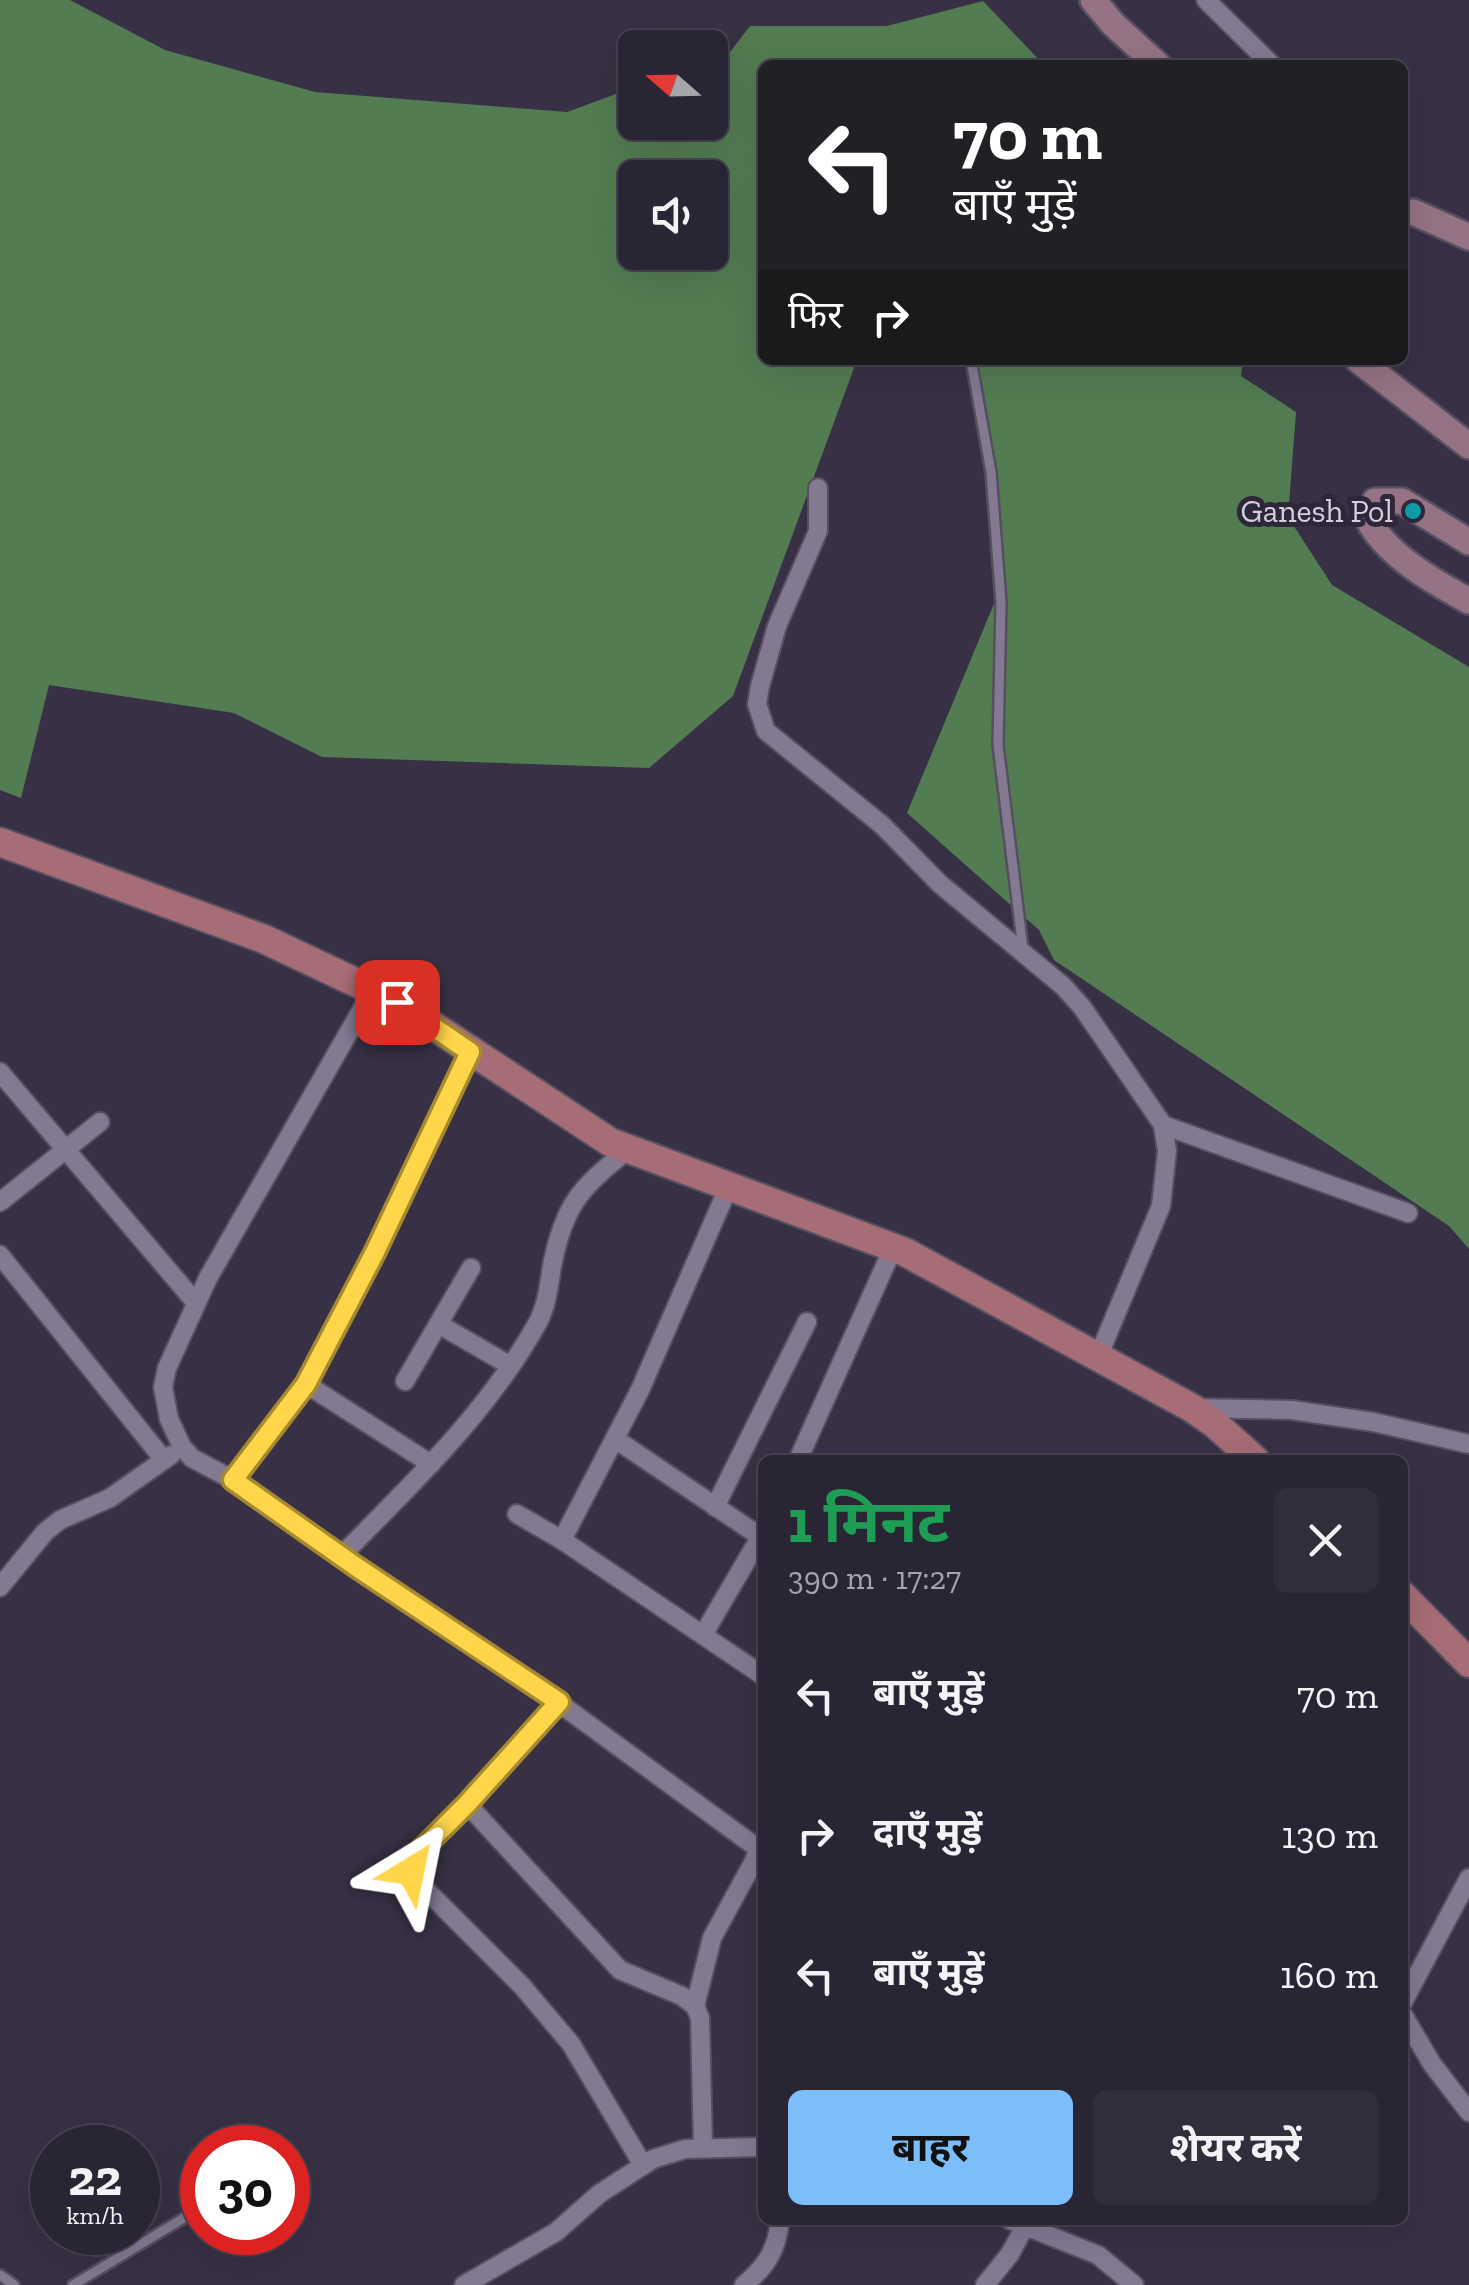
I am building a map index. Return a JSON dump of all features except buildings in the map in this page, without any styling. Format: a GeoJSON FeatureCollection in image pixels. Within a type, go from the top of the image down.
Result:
{"type":"FeatureCollection","features":[{"type":"Feature","properties":{"kind":"main road"},"geometry":{"type":"LineString","coordinates":[[0,842],[264,939],[397,1002],[610,1142],[893,1248],[1192,1408],[1249,1455]]}},
{"type":"Feature","properties":{"kind":"main road"},"geometry":{"type":"LineString","coordinates":[[1408,1601],[1469,1663]]}},
{"type":"Feature","properties":{"kind":"street"},"geometry":{"type":"LineString","coordinates":[[1094,0],[1113,24],[1153,60]]}},
{"type":"Feature","properties":{"kind":"street"},"geometry":{"type":"LineString","coordinates":[[1206,0],[1267,60]]}},
{"type":"Feature","properties":{"kind":"street"},"geometry":{"type":"LineString","coordinates":[[1408,213],[1469,237]]}},
{"type":"Feature","properties":{"kind":"street"},"geometry":{"type":"LineString","coordinates":[[1364,365],[1469,446]]}},
{"type":"Feature","properties":{"kind":"street"},"geometry":{"type":"LineString","coordinates":[[818,488],[818,531],[767,659],[757,704],[766,731],[882,824],[940,884],[1023,951],[1082,1007],[1163,1126],[1166,1152],[1160,1206],[1098,1357]]}},
{"type":"Feature","properties":{"kind":"street"},"geometry":{"type":"LineString","coordinates":[[1469,542],[1402,501],[1375,501],[1368,520],[1377,537],[1447,590],[1469,601]]}},
{"type":"Feature","properties":{"kind":"street"},"geometry":{"type":"LineString","coordinates":[[372,990],[196,1303],[167,1368],[162,1387],[164,1404],[182,1447],[192,1458],[233,1480],[559,1702],[756,1847],[753,1864],[712,1938],[694,2006]]}},
{"type":"Feature","properties":{"kind":"street"},"geometry":{"type":"LineString","coordinates":[[233,1480],[306,1384],[375,1252],[470,1052]]}},
{"type":"Feature","properties":{"kind":"street"},"geometry":{"type":"LineString","coordinates":[[0,1072],[196,1303]]}},
{"type":"Feature","properties":{"kind":"street"},"geometry":{"type":"LineString","coordinates":[[0,1202],[100,1122]]}},
{"type":"Feature","properties":{"kind":"street"},"geometry":{"type":"LineString","coordinates":[[1163,1126],[1408,1213]]}},
{"type":"Feature","properties":{"kind":"street"},"geometry":{"type":"LineString","coordinates":[[341,1556],[461,1433],[509,1366],[545,1308],[556,1248],[577,1195],[628,1149]]}},
{"type":"Feature","properties":{"kind":"street"},"geometry":{"type":"LineString","coordinates":[[562,1540],[655,1357],[729,1186]]}},
{"type":"Feature","properties":{"kind":"street"},"geometry":{"type":"LineString","coordinates":[[800,1455],[893,1248]]}},
{"type":"Feature","properties":{"kind":"street"},"geometry":{"type":"LineString","coordinates":[[0,1254],[164,1460]]}},
{"type":"Feature","properties":{"kind":"street"},"geometry":{"type":"LineString","coordinates":[[405,1382],[471,1268]]}},
{"type":"Feature","properties":{"kind":"street"},"geometry":{"type":"LineString","coordinates":[[715,1507],[807,1322]]}},
{"type":"Feature","properties":{"kind":"street"},"geometry":{"type":"LineString","coordinates":[[440,1324],[509,1366]]}},
{"type":"Feature","properties":{"kind":"street"},"geometry":{"type":"LineString","coordinates":[[306,1384],[431,1464]]}},
{"type":"Feature","properties":{"kind":"street"},"geometry":{"type":"LineString","coordinates":[[1192,1408],[1292,1410],[1373,1422],[1469,1444]]}},
{"type":"Feature","properties":{"kind":"street"},"geometry":{"type":"LineString","coordinates":[[614,1439],[758,1534]]}},
{"type":"Feature","properties":{"kind":"street"},"geometry":{"type":"LineString","coordinates":[[0,1587],[60,1520],[110,1498],[182,1447]]}},
{"type":"Feature","properties":{"kind":"street"},"geometry":{"type":"LineString","coordinates":[[517,1514],[758,1671]]}},
{"type":"Feature","properties":{"kind":"street"},"geometry":{"type":"LineString","coordinates":[[703,1635],[758,1543]]}},
{"type":"Feature","properties":{"kind":"street"},"geometry":{"type":"LineString","coordinates":[[559,1702],[416,1855],[411,1871],[522,1986],[571,2044],[643,2165]]}},
{"type":"Feature","properties":{"kind":"street"},"geometry":{"type":"LineString","coordinates":[[467,1804],[620,1970],[682,1996],[694,2006],[700,2018],[703,2148]]}},
{"type":"Feature","properties":{"kind":"street"},"geometry":{"type":"LineString","coordinates":[[1408,1993],[1469,1878]]}},
{"type":"Feature","properties":{"kind":"street"},"geometry":{"type":"LineString","coordinates":[[1408,2023],[1432,2064],[1469,2112]]}},
{"type":"Feature","properties":{"kind":"street"},"geometry":{"type":"LineString","coordinates":[[464,2285],[545,2240],[600,2194],[643,2165],[685,2149],[758,2147]]}},
{"type":"Feature","properties":{"kind":"street"},"geometry":{"type":"LineString","coordinates":[[744,2285],[768,2262],[779,2225]]}},
{"type":"Feature","properties":{"kind":"street"},"geometry":{"type":"LineString","coordinates":[[985,2285],[1010,2254],[1017,2225]]}},
{"type":"Feature","properties":{"kind":"street"},"geometry":{"type":"LineString","coordinates":[[1022,2225],[1098,2255],[1134,2285]]}},
{"type":"Feature","properties":{"kind":"lane"},"geometry":{"type":"LineString","coordinates":[[972,365],[991,472],[1001,602],[998,745],[1023,951]]}},
{"type":"Feature","properties":{"kind":"lane"},"geometry":{"type":"LineString","coordinates":[[73,2285],[180,2220]]}},
{"type":"Feature","properties":{"kind":"lane"},"geometry":{"type":"LineString","coordinates":[[0,2274],[14,2285]]}},
{"type":"Feature","properties":{"kind":"green space"},"geometry":{"type":"Polygon","coordinates":[[[0,0],[70,0],[165,50],[315,92],[567,112],[618,93],[618,140],[728,140],[728,53],[750,26],[887,26],[983,1],[1039,60],[758,60],[758,365],[855,365],[733,696],[649,768],[322,757],[234,713],[49,685],[21,798],[0,790],[0,0]]]}},
{"type":"Feature","properties":{"kind":"green space"},"geometry":{"type":"Polygon","coordinates":[[[967,365],[1242,365],[1241,376],[1296,412],[1288,517],[1332,585],[1469,667],[1469,1249],[1449,1226],[1054,960],[1039,930],[907,813],[1003,582],[967,365]]]}},
{"type":"Feature","properties":{"kind":"place","name":"Ganesh Pol"},"geometry":{"type":"Point","coordinates":[1413,511]}},
{"type":"Feature","properties":{"kind":"route"},"geometry":{"type":"LineString","coordinates":[[397,1002],[470,1052],[375,1252],[306,1384],[233,1480],[559,1702],[416,1855],[411,1871]]}}]}
